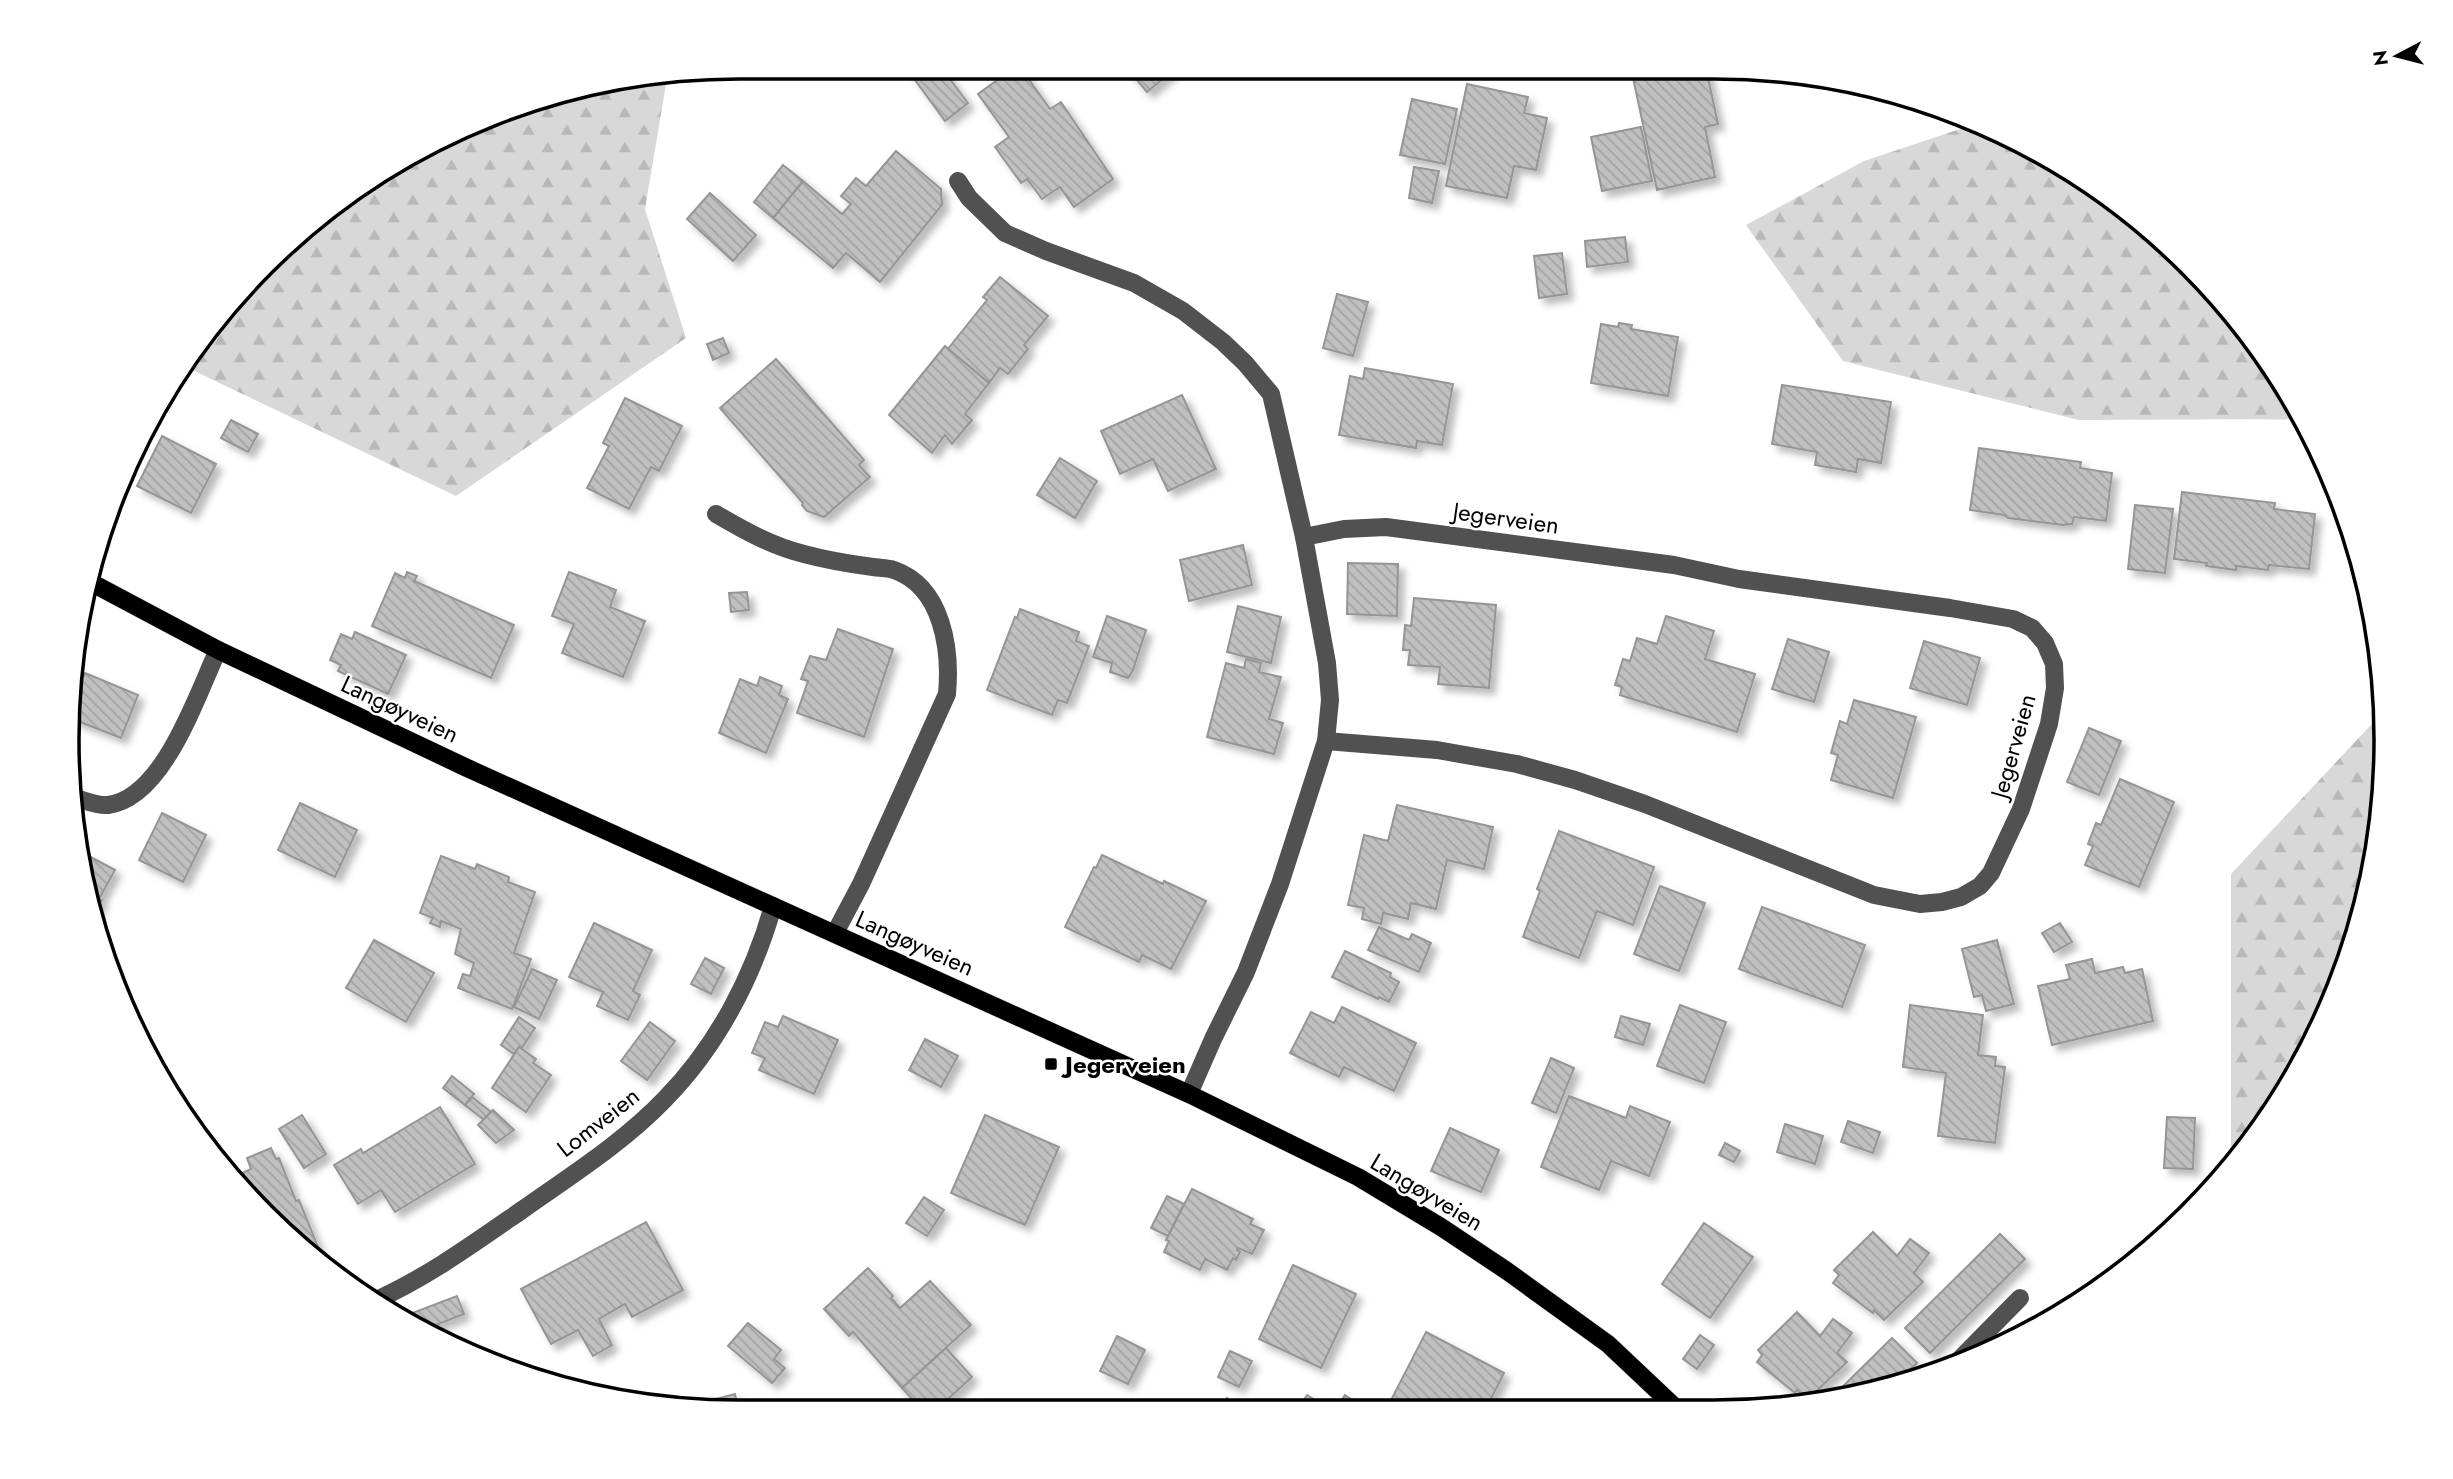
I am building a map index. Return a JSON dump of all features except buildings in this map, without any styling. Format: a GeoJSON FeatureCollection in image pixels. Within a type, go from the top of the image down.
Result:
{"type":"FeatureCollection","features":[{"type":"Feature","properties":{"kind":"main road","name":"Langøyveien"},"geometry":{"type":"LineString","coordinates":[[97,586],[218,650],[465,767],[1189,1094],[1358,1177],[1507,1270],[1608,1344],[1667,1400]]}},
{"type":"Feature","properties":{"kind":"street"},"geometry":{"type":"LineString","coordinates":[[958,181],[969,198],[1005,233],[1134,283],[1183,312],[1238,356],[1271,394],[1304,537],[1327,663],[1329,700],[1326,741],[1280,884],[1251,959],[1189,1094]]}},
{"type":"Feature","properties":{"kind":"street"},"geometry":{"type":"LineString","coordinates":[[716,514],[758,538],[804,554],[893,569],[920,586],[940,621],[947,644],[947,694],[861,884],[835,933]]}},
{"type":"Feature","properties":{"kind":"street","name":"Jegerveien"},"geometry":{"type":"LineString","coordinates":[[1304,537],[1344,528],[1386,527],[1674,565],[1739,579],[1963,610],[2013,619],[2032,628],[2045,643],[2054,664],[2055,688],[2049,724],[2021,809],[1991,873],[1980,886],[1961,897],[1942,902],[1920,904],[1874,895],[1645,804],[1517,764],[1437,750],[1326,741]]}},
{"type":"Feature","properties":{"kind":"street"},"geometry":{"type":"LineString","coordinates":[[82,800],[104,806],[118,803],[142,789],[159,770],[185,723],[218,650]]}},
{"type":"Feature","properties":{"kind":"street","name":"Lomveien"},"geometry":{"type":"LineString","coordinates":[[383,1296],[452,1259],[606,1150],[665,1099],[699,1060],[732,1008],[762,946],[773,906]]}},
{"type":"Feature","properties":{"kind":"street"},"geometry":{"type":"LineString","coordinates":[[1971,1348],[2020,1298]]}},
{"type":"Feature","properties":{"kind":"green space"},"geometry":{"type":"Polygon","coordinates":[[[666,83],[645,209],[686,338],[456,496],[192,370],[215,337],[272,272],[337,215],[409,167],[487,129],[527,114],[611,91],[666,83]]]}},
{"type":"Feature","properties":{"kind":"green space"},"geometry":{"type":"Polygon","coordinates":[[[1963,128],[2044,167],[2116,215],[2181,272],[2238,337],[2292,420],[2079,420],[1843,361],[1746,225],[1864,161],[1963,128]]]}},
{"type":"Feature","properties":{"kind":"green space"},"geometry":{"type":"Polygon","coordinates":[[[2374,722],[2369,826],[2352,911],[2339,952],[2324,992],[2286,1070],[2231,1150],[2231,874],[2374,722]]]}},
{"type":"Feature","properties":{"kind":"place","name":"Jegerveien"},"geometry":{"type":"Point","coordinates":[1051,1064]}}]}
